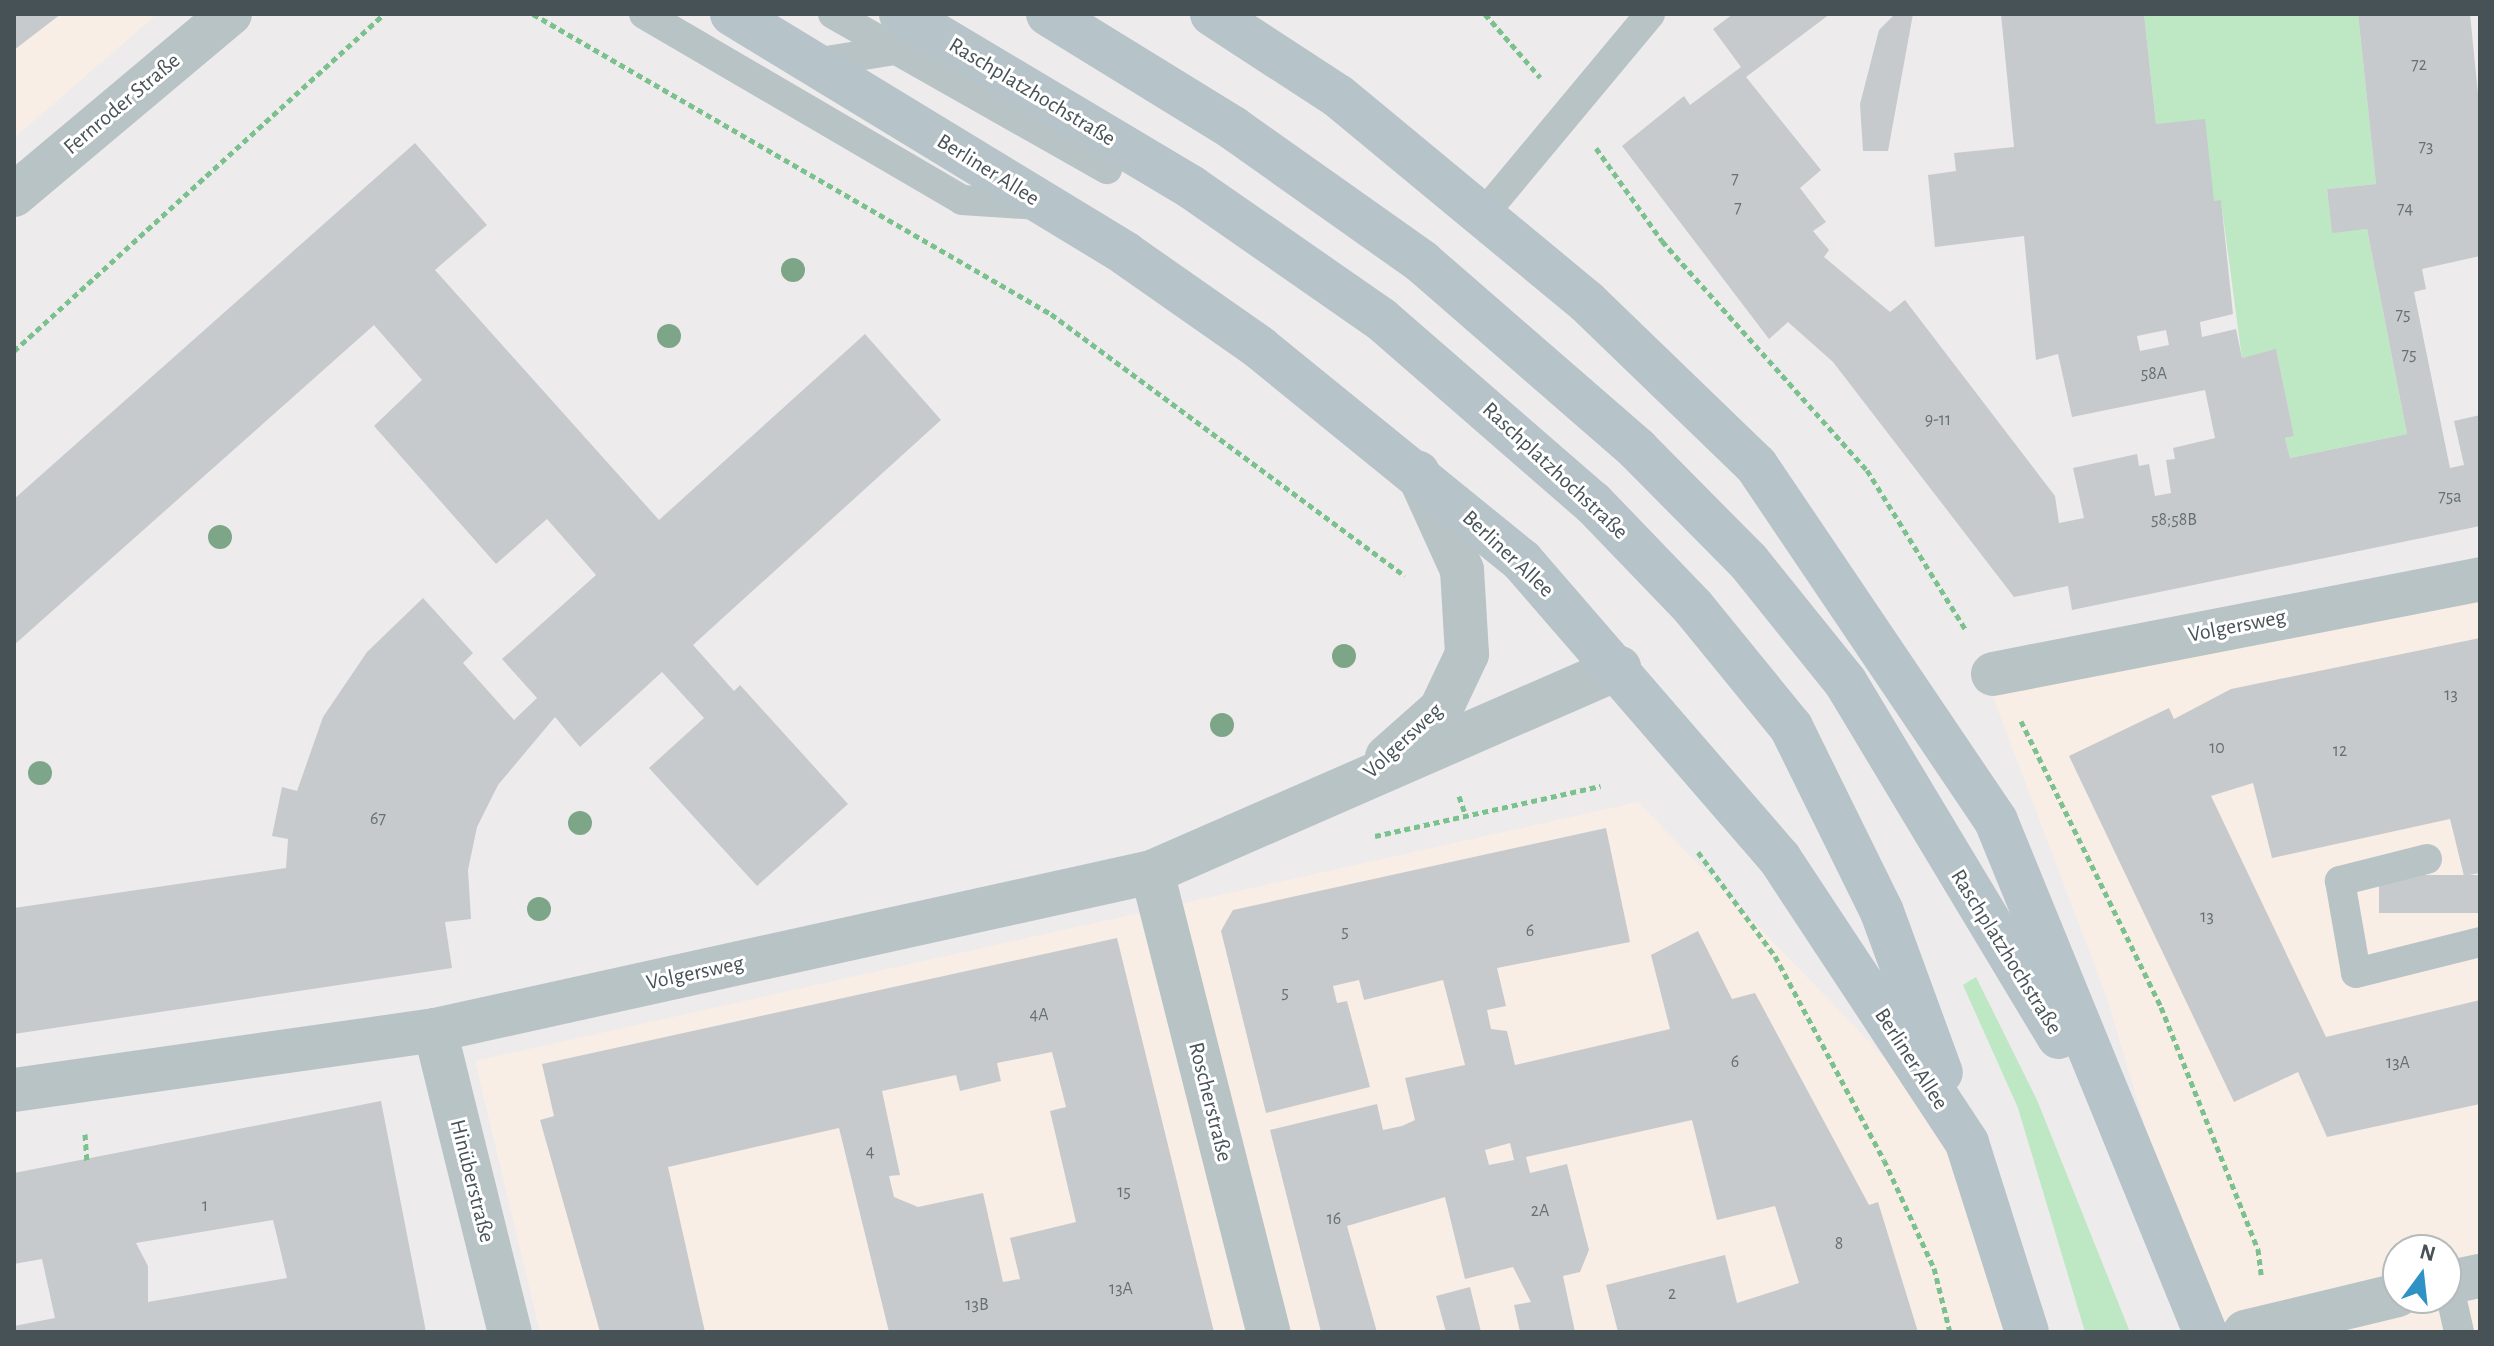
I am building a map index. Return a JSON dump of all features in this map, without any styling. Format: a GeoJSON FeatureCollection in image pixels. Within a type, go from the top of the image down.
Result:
{"type":"FeatureCollection","features":[{"type":"Feature","properties":{"kind":"main road","name":"Berliner Allee"},"geometry":{"type":"LineString","coordinates":[[732,14],[1045,205],[1260,348],[1418,473],[1522,561],[1619,668],[1780,859],[1967,1143],[2027,1332]]}},
{"type":"Feature","properties":{"kind":"main road","name":"Raschplatzhochstraße"},"geometry":{"type":"LineString","coordinates":[[1048,14],[1233,128],[1422,262],[1517,341],[1748,561],[1846,683],[2116,1129]]}},
{"type":"Feature","properties":{"kind":"main road"},"geometry":{"type":"LineString","coordinates":[[1212,14],[1338,96],[1587,302],[1756,465],[1996,821],[2116,1129],[2205,1332]]}},
{"type":"Feature","properties":{"kind":"main road","name":"Raschplatzhochstraße"},"geometry":{"type":"LineString","coordinates":[[898,32],[1191,187],[1381,319],[1593,503],[1693,607],[1791,727],[1882,912],[1967,1143]]}},
{"type":"Feature","properties":{"kind":"street","name":"Fernroder Straße"},"geometry":{"type":"LineString","coordinates":[[14,195],[230,14]]}},
{"type":"Feature","properties":{"kind":"street","name":"Volgersweg"},"geometry":{"type":"LineString","coordinates":[[1357,784],[1459,684],[1469,624],[1462,570],[1418,473]]}},
{"type":"Feature","properties":{"kind":"street","name":"Volgersweg"},"geometry":{"type":"LineString","coordinates":[[1993,674],[2480,579]]}},
{"type":"Feature","properties":{"kind":"street","name":"Volgersweg"},"geometry":{"type":"LineString","coordinates":[[14,1090],[435,1030],[1152,872],[1619,668]]}},
{"type":"Feature","properties":{"kind":"street","name":"Roscherstraße"},"geometry":{"type":"LineString","coordinates":[[1152,872],[1268,1332]]}},
{"type":"Feature","properties":{"kind":"street","name":"Hinüberstraße"},"geometry":{"type":"LineString","coordinates":[[435,1030],[510,1332]]}},
{"type":"Feature","properties":{"kind":"street"},"geometry":{"type":"LineString","coordinates":[[2245,1332],[2382,1299]]}},
{"type":"Feature","properties":{"kind":"lane"},"geometry":{"type":"LineString","coordinates":[[644,14],[962,200],[1045,205]]}},
{"type":"Feature","properties":{"kind":"lane"},"geometry":{"type":"LineString","coordinates":[[833,14],[898,32],[1107,169]]}},
{"type":"Feature","properties":{"kind":"lane"},"geometry":{"type":"LineString","coordinates":[[1481,217],[1650,14]]}},
{"type":"Feature","properties":{"kind":"lane"},"geometry":{"type":"LineString","coordinates":[[814,63],[898,32]]}},
{"type":"Feature","properties":{"kind":"lane"},"geometry":{"type":"LineString","coordinates":[[2427,859],[2340,881],[2356,973],[2480,942]]}},
{"type":"Feature","properties":{"kind":"path"},"geometry":{"type":"LineString","coordinates":[[14,351],[384,14]]}},
{"type":"Feature","properties":{"kind":"path"},"geometry":{"type":"LineString","coordinates":[[533,14],[1051,314],[1469,624]]}},
{"type":"Feature","properties":{"kind":"path"},"geometry":{"type":"LineString","coordinates":[[1364,839],[1601,786]]}},
{"type":"Feature","properties":{"kind":"path"},"geometry":{"type":"LineString","coordinates":[[1690,841],[1775,956],[1884,1160],[1934,1268],[1950,1332]]}},
{"type":"Feature","properties":{"kind":"shaded area"},"geometry":{"type":"Polygon","coordinates":[[[14,14],[157,14],[14,138],[14,14]]]}},
{"type":"Feature","properties":{"kind":"shaded area"},"geometry":{"type":"Polygon","coordinates":[[[2480,583],[2480,1332],[2206,1332],[2107,998],[1990,689],[2480,583]]]}},
{"type":"Feature","properties":{"kind":"shaded area"},"geometry":{"type":"Polygon","coordinates":[[[1638,802],[1967,1143],[2027,1332],[540,1332],[475,1061],[1638,802]]]}},
{"type":"Feature","properties":{"kind":"green space"},"geometry":{"type":"Polygon","coordinates":[[[2144,14],[2358,14],[2376,184],[2327,189],[2332,232],[2367,229],[2407,434],[2290,458],[2285,438],[2294,436],[2276,350],[2242,358],[2221,201],[2214,201],[2156,124],[2144,14]]]}},
{"type":"Feature","properties":{"kind":"green space"},"geometry":{"type":"Polygon","coordinates":[[[1976,977],[2037,1100],[2130,1332],[2085,1332],[2018,1108],[1963,985],[1976,977]]]}},
{"type":"Feature","properties":{"kind":"building"},"geometry":{"type":"Polygon","coordinates":[[[14,14],[61,14],[14,50],[14,14]]]}},
{"type":"Feature","properties":{"kind":"building"},"geometry":{"type":"Polygon","coordinates":[[[1733,14],[1830,14],[1746,77],[1821,170],[1800,188],[1826,222],[1813,231],[1829,250],[1824,257],[1890,312],[1905,300],[2055,496],[2059,523],[2084,518],[2073,468],[2137,454],[2139,466],[2149,464],[2155,496],[2171,493],[2166,460],[2175,459],[2173,448],[2215,438],[2205,390],[2072,417],[2058,354],[2036,360],[2024,236],[1935,247],[1928,175],[1956,171],[1954,153],[2014,147],[2001,14],[2144,14],[2156,124],[2205,119],[2214,201],[2221,200],[2233,314],[2200,322],[2202,337],[2236,329],[2242,358],[2276,349],[2294,436],[2285,438],[2290,458],[2407,434],[2367,229],[2332,233],[2327,189],[2376,184],[2358,14],[2470,14],[2480,114],[2480,256],[2422,269],[2426,289],[2414,292],[2450,468],[2464,465],[2454,421],[2480,415],[2480,526],[2072,610],[2068,586],[2014,597],[1833,362],[1788,322],[1769,339],[1622,146],[1684,96],[1690,105],[1741,67],[1713,29],[1733,14]],[[2166,330],[2137,336],[2140,351],[2169,345],[2166,330]]]}},
{"type":"Feature","properties":{"kind":"building"},"geometry":{"type":"Polygon","coordinates":[[[1895,14],[1913,14],[1888,151],[1863,151],[1860,104],[1879,30],[1895,14]]]}},
{"type":"Feature","properties":{"kind":"building"},"geometry":{"type":"Polygon","coordinates":[[[415,143],[487,225],[435,270],[659,520],[865,334],[941,420],[693,645],[734,691],[740,685],[848,804],[757,886],[649,768],[704,718],[662,672],[580,747],[555,717],[498,785],[477,827],[468,870],[471,919],[445,922],[452,968],[14,1034],[14,908],[286,868],[288,839],[272,836],[282,787],[297,791],[323,717],[367,652],[423,598],[473,653],[463,663],[514,720],[537,698],[502,659],[596,575],[547,519],[496,564],[374,426],[422,380],[374,325],[14,645],[14,499],[415,143]]]}},
{"type":"Feature","properties":{"kind":"building"},"geometry":{"type":"Polygon","coordinates":[[[2480,638],[2480,873],[2464,876],[2450,819],[2272,858],[2253,783],[2211,796],[2326,1037],[2480,1000],[2480,1104],[2327,1137],[2298,1072],[2234,1102],[2069,756],[2169,708],[2174,719],[2231,689],[2480,638]]]}},
{"type":"Feature","properties":{"kind":"building"},"geometry":{"type":"Polygon","coordinates":[[[1606,828],[1630,942],[1497,968],[1506,1006],[1487,1010],[1491,1029],[1507,1031],[1515,1065],[1670,1029],[1651,955],[1698,931],[1732,999],[1755,993],[1869,1205],[1878,1202],[1918,1332],[1618,1332],[1606,1285],[1725,1255],[1737,1303],[1799,1283],[1775,1206],[1717,1220],[1692,1120],[1526,1157],[1530,1173],[1567,1164],[1589,1250],[1580,1272],[1563,1276],[1575,1332],[1520,1332],[1514,1305],[1531,1302],[1513,1267],[1465,1279],[1445,1197],[1347,1226],[1377,1332],[1321,1332],[1270,1130],[1377,1104],[1383,1130],[1402,1126],[1415,1120],[1405,1078],[1465,1065],[1443,980],[1364,1000],[1359,980],[1333,986],[1337,1003],[1347,1001],[1370,1087],[1266,1113],[1221,931],[1233,910],[1606,828]],[[1510,1143],[1485,1150],[1489,1165],[1514,1160],[1510,1143]]]}},
{"type":"Feature","properties":{"kind":"building"},"geometry":{"type":"Polygon","coordinates":[[[2379,875],[2480,875],[2480,913],[2379,913],[2379,875]]]}},
{"type":"Feature","properties":{"kind":"building"},"geometry":{"type":"Polygon","coordinates":[[[1117,938],[1214,1332],[889,1332],[839,1128],[668,1167],[705,1332],[600,1332],[540,1120],[554,1116],[542,1064],[1117,938]],[[1052,1052],[997,1063],[1001,1081],[960,1091],[956,1075],[882,1091],[900,1175],[889,1176],[894,1197],[918,1207],[983,1193],[1003,1282],[1020,1279],[1010,1238],[1076,1222],[1050,1111],[1066,1107],[1052,1052]]]}},
{"type":"Feature","properties":{"kind":"building"},"geometry":{"type":"Polygon","coordinates":[[[381,1101],[426,1332],[14,1332],[14,1326],[55,1318],[42,1259],[14,1264],[14,1173],[381,1101]],[[273,1220],[136,1243],[148,1266],[148,1302],[287,1278],[273,1220]]]}},
{"type":"Feature","properties":{"kind":"building"},"geometry":{"type":"Polygon","coordinates":[[[1470,1287],[1481,1332],[1446,1332],[1436,1296],[1470,1287]]]}}]}
